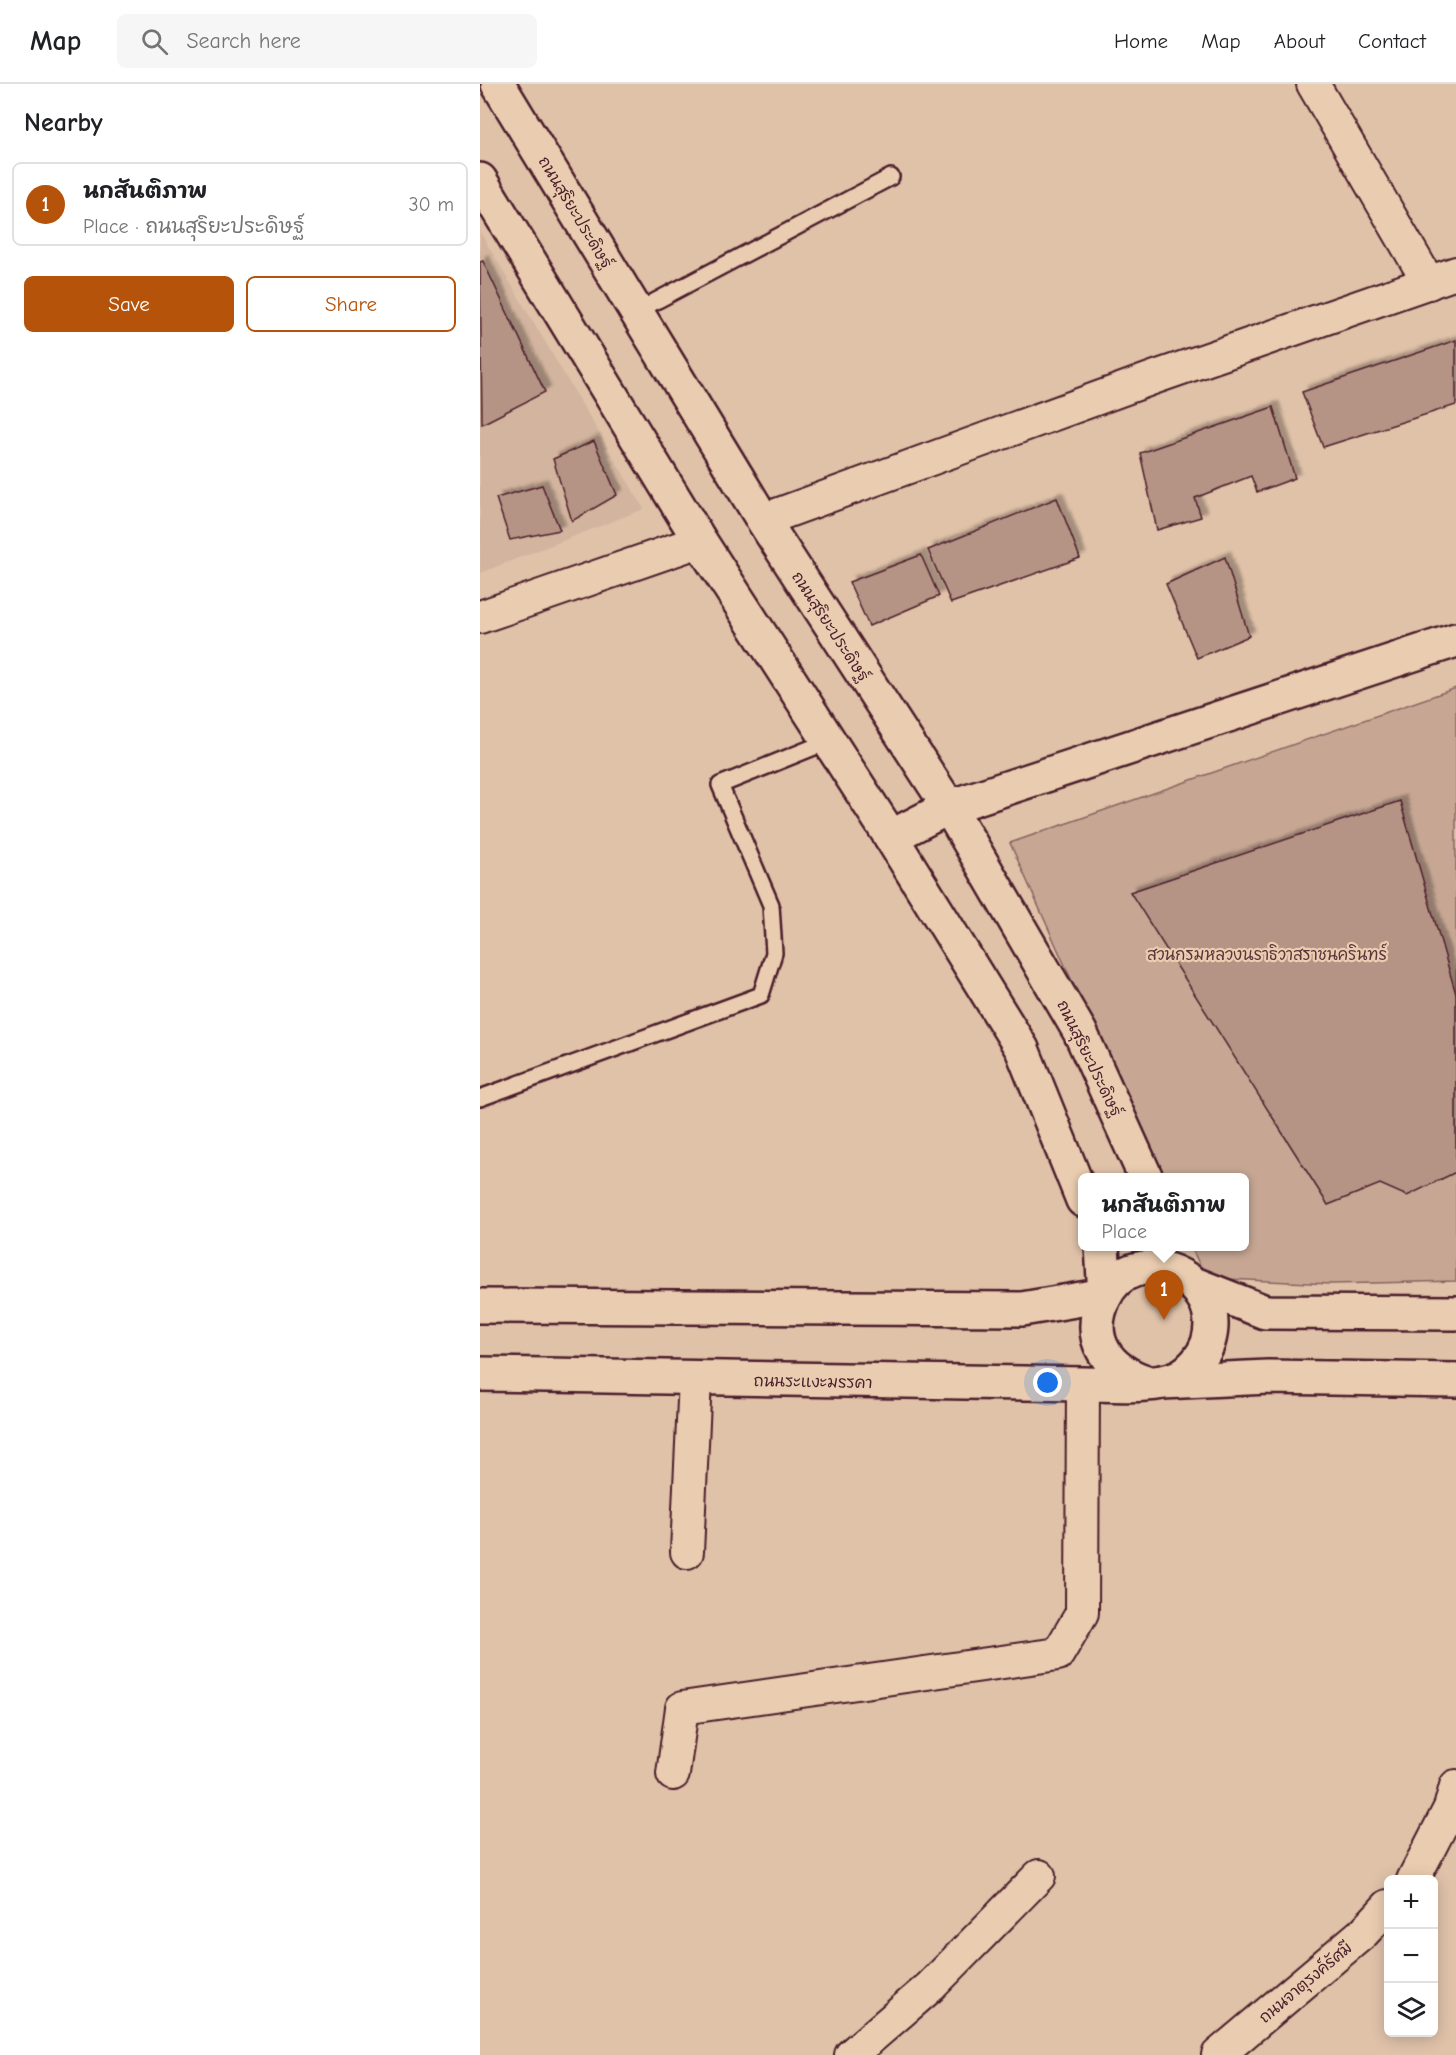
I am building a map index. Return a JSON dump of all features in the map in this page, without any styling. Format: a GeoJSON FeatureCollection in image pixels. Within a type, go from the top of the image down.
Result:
{"type":"FeatureCollection","features":[{"type":"Feature","properties":{"kind":"main road","name":"ถนนสุริยะประดิษฐ์"},"geometry":{"type":"LineString","coordinates":[[498,84],[763,520],[949,807],[1080,1032],[1144,1173]]}},
{"type":"Feature","properties":{"kind":"main road"},"geometry":{"type":"LineString","coordinates":[[480,180],[700,541],[891,837],[1022,1049],[1078,1188]]}},
{"type":"Feature","properties":{"kind":"main road"},"geometry":{"type":"LineString","coordinates":[[891,837],[949,807],[1456,640]]}},
{"type":"Feature","properties":{"kind":"main road"},"geometry":{"type":"LineString","coordinates":[[1102,1251],[1105,1295]]}},
{"type":"Feature","properties":{"kind":"main road"},"geometry":{"type":"LineString","coordinates":[[1179,1251],[1194,1284],[1205,1299],[1211,1316],[1210,1334],[1205,1352],[1193,1367],[1179,1377],[1154,1382],[1128,1376],[1113,1365],[1102,1350],[1097,1332],[1098,1313],[1105,1295],[1116,1282],[1130,1272],[1147,1268],[1164,1268],[1180,1274],[1194,1284],[1265,1312],[1456,1313]]}},
{"type":"Feature","properties":{"kind":"main road"},"geometry":{"type":"LineString","coordinates":[[480,1306],[1022,1309],[1105,1295]]}},
{"type":"Feature","properties":{"kind":"main road","name":"ถนนระแงะมรรคา"},"geometry":{"type":"LineString","coordinates":[[480,1374],[1083,1384],[1268,1377],[1456,1380]]}},
{"type":"Feature","properties":{"kind":"street"},"geometry":{"type":"LineString","coordinates":[[763,520],[1153,378],[1443,278],[1313,84]]}},
{"type":"Feature","properties":{"kind":"street"},"geometry":{"type":"LineString","coordinates":[[480,617],[700,541]]}},
{"type":"Feature","properties":{"kind":"street"},"geometry":{"type":"LineString","coordinates":[[687,1552],[695,1379]]}},
{"type":"Feature","properties":{"kind":"street"},"geometry":{"type":"LineString","coordinates":[[673,1774],[682,1708],[1058,1654],[1082,1613],[1083,1384]]}},
{"type":"Feature","properties":{"kind":"street"},"geometry":{"type":"LineString","coordinates":[[1416,1875],[1450,1808],[1456,1786]]}},
{"type":"Feature","properties":{"kind":"street"},"geometry":{"type":"LineString","coordinates":[[851,2055],[932,1986],[1039,1876]]}},
{"type":"Feature","properties":{"kind":"street","name":"ถนนจาตุรงค์รัศมี"},"geometry":{"type":"LineString","coordinates":[[1218,2055],[1364,1932],[1384,1911]]}},
{"type":"Feature","properties":{"kind":"lane"},"geometry":{"type":"LineString","coordinates":[[637,311],[891,177]]}},
{"type":"Feature","properties":{"kind":"lane"},"geometry":{"type":"LineString","coordinates":[[480,1098],[761,995],[774,953],[771,905],[720,784],[829,741]]}},
{"type":"Feature","properties":{"kind":"shaded area"},"geometry":{"type":"Polygon","coordinates":[[[480,232],[644,509],[480,573],[480,232]]]}},
{"type":"Feature","properties":{"kind":"green space","name":"สวนกรมหลวงนราธิวาสราชนครินทร์"},"geometry":{"type":"Polygon","coordinates":[[[1456,688],[1456,1281],[1331,1284],[1206,1278],[1193,1251],[1249,1251],[1249,1173],[1158,1173],[1010,843],[1456,688]]]}},
{"type":"Feature","properties":{"kind":"building"},"geometry":{"type":"Polygon","coordinates":[[[483,261],[545,392],[482,424],[480,262],[483,261]]]}},
{"type":"Feature","properties":{"kind":"building"},"geometry":{"type":"Polygon","coordinates":[[[1456,340],[1456,405],[1323,447],[1302,392],[1456,340]]]}},
{"type":"Feature","properties":{"kind":"building"},"geometry":{"type":"Polygon","coordinates":[[[1273,407],[1295,478],[1257,492],[1251,476],[1195,498],[1201,517],[1157,530],[1140,453],[1273,407]]]}},
{"type":"Feature","properties":{"kind":"building"},"geometry":{"type":"Polygon","coordinates":[[[594,441],[617,495],[572,521],[553,459],[594,441]]]}},
{"type":"Feature","properties":{"kind":"building"},"geometry":{"type":"Polygon","coordinates":[[[542,485],[560,530],[510,540],[496,498],[542,485]]]}},
{"type":"Feature","properties":{"kind":"building"},"geometry":{"type":"Polygon","coordinates":[[[1057,498],[1080,558],[951,603],[928,550],[1057,498]]]}},
{"type":"Feature","properties":{"kind":"building"},"geometry":{"type":"Polygon","coordinates":[[[921,555],[939,596],[869,626],[849,582],[921,555]]]}},
{"type":"Feature","properties":{"kind":"building"},"geometry":{"type":"Polygon","coordinates":[[[1225,557],[1249,636],[1197,658],[1166,584],[1225,557]]]}},
{"type":"Feature","properties":{"kind":"building"},"geometry":{"type":"Polygon","coordinates":[[[1400,801],[1456,994],[1456,1172],[1407,1196],[1380,1184],[1328,1205],[1130,892],[1400,801]]]}},
{"type":"Feature","properties":{"kind":"place","name":"นกสันติภาพ"},"geometry":{"type":"Point","coordinates":[1164,1320]}}]}
